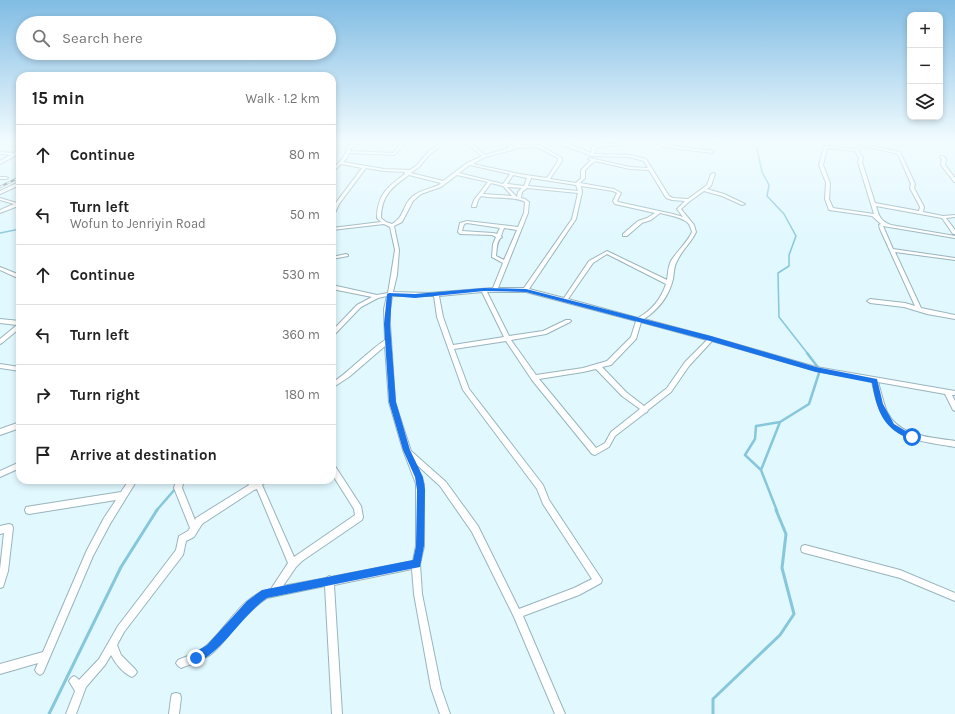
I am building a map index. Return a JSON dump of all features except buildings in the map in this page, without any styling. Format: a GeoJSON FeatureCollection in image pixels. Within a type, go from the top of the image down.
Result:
{"type":"FeatureCollection","features":[{"type":"Feature","properties":{"kind":"street"},"geometry":{"type":"LineString","coordinates":[[336,206],[359,174]]}},
{"type":"Feature","properties":{"kind":"street"},"geometry":{"type":"LineString","coordinates":[[384,223],[378,215],[382,199],[392,185],[405,174]]}},
{"type":"Feature","properties":{"kind":"street"},"geometry":{"type":"LineString","coordinates":[[416,174],[445,183]]}},
{"type":"Feature","properties":{"kind":"street"},"geometry":{"type":"LineString","coordinates":[[392,226],[400,221],[411,200],[417,195],[445,183],[457,174]]}},
{"type":"Feature","properties":{"kind":"street"},"geometry":{"type":"LineString","coordinates":[[458,174],[504,185],[580,192]]}},
{"type":"Feature","properties":{"kind":"street"},"geometry":{"type":"LineString","coordinates":[[504,185],[512,174]]}},
{"type":"Feature","properties":{"kind":"street"},"geometry":{"type":"LineString","coordinates":[[515,174],[549,178],[618,192],[619,193],[615,201],[616,203],[660,212],[688,221]]}},
{"type":"Feature","properties":{"kind":"street"},"geometry":{"type":"LineString","coordinates":[[549,178],[551,174]]}},
{"type":"Feature","properties":{"kind":"street"},"geometry":{"type":"LineString","coordinates":[[578,183],[580,182],[583,174]]}},
{"type":"Feature","properties":{"kind":"street"},"geometry":{"type":"LineString","coordinates":[[653,174],[667,197],[672,199],[689,200]]}},
{"type":"Feature","properties":{"kind":"street"},"geometry":{"type":"LineString","coordinates":[[639,320],[646,316],[662,300],[669,283],[673,262],[690,242],[694,232],[679,209],[709,186],[713,174]]}},
{"type":"Feature","properties":{"kind":"street"},"geometry":{"type":"LineString","coordinates":[[825,174],[828,183],[827,198],[829,206],[834,210],[870,214],[877,217],[884,224],[955,237]]}},
{"type":"Feature","properties":{"kind":"street"},"geometry":{"type":"LineString","coordinates":[[864,174],[877,217]]}},
{"type":"Feature","properties":{"kind":"street"},"geometry":{"type":"LineString","coordinates":[[909,174],[914,184],[912,188],[920,203],[921,211]]}},
{"type":"Feature","properties":{"kind":"street"},"geometry":{"type":"LineString","coordinates":[[517,199],[520,192],[526,187],[530,176]]}},
{"type":"Feature","properties":{"kind":"street"},"geometry":{"type":"LineString","coordinates":[[0,178],[6,178]]}},
{"type":"Feature","properties":{"kind":"street"},"geometry":{"type":"LineString","coordinates":[[474,206],[490,182]]}},
{"type":"Feature","properties":{"kind":"street"},"geometry":{"type":"LineString","coordinates":[[526,290],[574,219],[580,192],[578,183]]}},
{"type":"Feature","properties":{"kind":"street"},"geometry":{"type":"LineString","coordinates":[[0,192],[16,185]]}},
{"type":"Feature","properties":{"kind":"street"},"geometry":{"type":"LineString","coordinates":[[504,185],[517,199]]}},
{"type":"Feature","properties":{"kind":"street"},"geometry":{"type":"LineString","coordinates":[[705,190],[723,195],[743,204]]}},
{"type":"Feature","properties":{"kind":"street"},"geometry":{"type":"LineString","coordinates":[[480,195],[517,199],[527,202],[526,213],[495,289]]}},
{"type":"Feature","properties":{"kind":"street"},"geometry":{"type":"LineString","coordinates":[[0,199],[16,204]]}},
{"type":"Feature","properties":{"kind":"street"},"geometry":{"type":"LineString","coordinates":[[874,204],[921,211],[943,217],[955,216]]}},
{"type":"Feature","properties":{"kind":"street"},"geometry":{"type":"LineString","coordinates":[[0,212],[16,206]]}},
{"type":"Feature","properties":{"kind":"street"},"geometry":{"type":"LineString","coordinates":[[625,235],[640,222],[649,219],[660,212]]}},
{"type":"Feature","properties":{"kind":"street"},"geometry":{"type":"LineString","coordinates":[[943,217],[955,233]]}},
{"type":"Feature","properties":{"kind":"street"},"geometry":{"type":"LineString","coordinates":[[500,236],[493,234],[460,232],[462,223],[466,222],[520,229]]}},
{"type":"Feature","properties":{"kind":"street"},"geometry":{"type":"LineString","coordinates":[[336,229],[384,223],[392,226]]}},
{"type":"Feature","properties":{"kind":"street"},"geometry":{"type":"LineString","coordinates":[[884,224],[881,226],[919,310]]}},
{"type":"Feature","properties":{"kind":"street"},"geometry":{"type":"LineString","coordinates":[[392,226],[397,250],[394,275],[387,309],[392,402],[407,450],[419,477],[421,490],[420,546],[416,564],[419,602],[436,688],[445,714]]}},
{"type":"Feature","properties":{"kind":"street"},"geometry":{"type":"LineString","coordinates":[[503,226],[500,236],[495,244],[494,257],[505,262]]}},
{"type":"Feature","properties":{"kind":"street"},"geometry":{"type":"LineString","coordinates":[[892,250],[955,259]]}},
{"type":"Feature","properties":{"kind":"street"},"geometry":{"type":"LineString","coordinates":[[565,300],[591,262],[607,252],[669,283]]}},
{"type":"Feature","properties":{"kind":"street"},"geometry":{"type":"LineString","coordinates":[[336,257],[346,255]]}},
{"type":"Feature","properties":{"kind":"street"},"geometry":{"type":"LineString","coordinates":[[0,268],[16,275]]}},
{"type":"Feature","properties":{"kind":"street"},"geometry":{"type":"LineString","coordinates":[[336,288],[376,297]]}},
{"type":"Feature","properties":{"kind":"street"},"geometry":{"type":"LineString","coordinates":[[336,330],[359,306],[376,297],[389,294],[415,296],[495,289],[526,290],[711,339],[826,372],[955,393]]}},
{"type":"Feature","properties":{"kind":"street"},"geometry":{"type":"LineString","coordinates":[[484,290],[508,340],[534,378],[595,452],[607,445],[613,434],[670,390],[687,364],[711,339]]}},
{"type":"Feature","properties":{"kind":"street"},"geometry":{"type":"LineString","coordinates":[[436,295],[440,317],[452,347],[466,390],[540,487],[546,502],[598,580],[576,592],[517,614]]}},
{"type":"Feature","properties":{"kind":"street"},"geometry":{"type":"LineString","coordinates":[[870,301],[905,305],[919,310],[955,317]]}},
{"type":"Feature","properties":{"kind":"street"},"geometry":{"type":"LineString","coordinates":[[534,378],[598,367],[609,363],[630,343],[638,330],[639,320]]}},
{"type":"Feature","properties":{"kind":"street"},"geometry":{"type":"LineString","coordinates":[[0,321],[16,323]]}},
{"type":"Feature","properties":{"kind":"street"},"geometry":{"type":"LineString","coordinates":[[452,347],[508,340],[544,333],[568,321]]}},
{"type":"Feature","properties":{"kind":"street"},"geometry":{"type":"LineString","coordinates":[[0,342],[16,328]]}},
{"type":"Feature","properties":{"kind":"street"},"geometry":{"type":"LineString","coordinates":[[336,384],[346,378],[372,352],[388,341]]}},
{"type":"Feature","properties":{"kind":"street"},"geometry":{"type":"LineString","coordinates":[[0,366],[16,368]]}},
{"type":"Feature","properties":{"kind":"street"},"geometry":{"type":"LineString","coordinates":[[598,367],[624,394],[645,410]]}},
{"type":"Feature","properties":{"kind":"street"},"geometry":{"type":"LineString","coordinates":[[875,381],[879,404],[891,426],[912,437],[955,444]]}},
{"type":"Feature","properties":{"kind":"street"},"geometry":{"type":"LineString","coordinates":[[947,391],[955,408]]}},
{"type":"Feature","properties":{"kind":"street"},"geometry":{"type":"LineString","coordinates":[[0,432],[16,426]]}},
{"type":"Feature","properties":{"kind":"street"},"geometry":{"type":"LineString","coordinates":[[407,450],[443,484],[476,529],[517,614],[560,714]]}},
{"type":"Feature","properties":{"kind":"street"},"geometry":{"type":"LineString","coordinates":[[0,474],[16,467]]}},
{"type":"Feature","properties":{"kind":"street"},"geometry":{"type":"LineString","coordinates":[[275,590],[293,564],[302,555],[359,518],[358,508],[336,474]]}},
{"type":"Feature","properties":{"kind":"street"},"geometry":{"type":"LineString","coordinates":[[40,670],[90,554],[107,521],[131,484]]}},
{"type":"Feature","properties":{"kind":"street"},"geometry":{"type":"LineString","coordinates":[[179,484],[178,488],[194,527]]}},
{"type":"Feature","properties":{"kind":"street"},"geometry":{"type":"LineString","coordinates":[[71,714],[76,685],[112,646],[121,629],[180,552],[182,539],[191,534],[199,520],[259,484],[293,564]]}},
{"type":"Feature","properties":{"kind":"street"},"geometry":{"type":"LineString","coordinates":[[29,510],[124,495]]}},
{"type":"Feature","properties":{"kind":"street"},"geometry":{"type":"LineString","coordinates":[[0,530],[9,528],[4,570],[0,584]]}},
{"type":"Feature","properties":{"kind":"street"},"geometry":{"type":"LineString","coordinates":[[804,549],[900,574],[955,597]]}},
{"type":"Feature","properties":{"kind":"street"},"geometry":{"type":"LineString","coordinates":[[181,663],[196,658],[211,648],[250,604],[259,597],[275,590],[416,564]]}},
{"type":"Feature","properties":{"kind":"street"},"geometry":{"type":"LineString","coordinates":[[329,580],[337,714]]}},
{"type":"Feature","properties":{"kind":"street"},"geometry":{"type":"LineString","coordinates":[[112,646],[118,658],[132,672]]}},
{"type":"Feature","properties":{"kind":"street"},"geometry":{"type":"LineString","coordinates":[[0,669],[45,656]]}},
{"type":"Feature","properties":{"kind":"street"},"geometry":{"type":"LineString","coordinates":[[174,714],[176,698]]}},
{"type":"Feature","properties":{"kind":"waterway"},"geometry":{"type":"LineString","coordinates":[[763,174],[769,185],[767,196],[784,214],[796,236],[789,255],[789,266],[778,273],[779,317],[808,354]]}},
{"type":"Feature","properties":{"kind":"waterway"},"geometry":{"type":"LineString","coordinates":[[0,233],[16,230]]}},
{"type":"Feature","properties":{"kind":"waterway"},"geometry":{"type":"LineString","coordinates":[[780,422],[809,404],[820,370],[807,353]]}},
{"type":"Feature","properties":{"kind":"waterway"},"geometry":{"type":"LineString","coordinates":[[761,470],[745,455],[755,439],[756,426],[780,422]]}},
{"type":"Feature","properties":{"kind":"waterway"},"geometry":{"type":"LineString","coordinates":[[761,470],[780,422]]}},
{"type":"Feature","properties":{"kind":"waterway"},"geometry":{"type":"LineString","coordinates":[[761,470],[777,511]]}},
{"type":"Feature","properties":{"kind":"waterway"},"geometry":{"type":"LineString","coordinates":[[156,511],[176,488]]}},
{"type":"Feature","properties":{"kind":"waterway"},"geometry":{"type":"LineString","coordinates":[[49,714],[121,567],[157,510]]}},
{"type":"Feature","properties":{"kind":"waterway"},"geometry":{"type":"LineString","coordinates":[[713,714],[713,699],[780,635],[794,614],[782,568],[786,534],[776,510]]}},
{"type":"Feature","properties":{"kind":"railway"},"geometry":{"type":"LineString","coordinates":[[0,187],[16,179]]}},
{"type":"Feature","properties":{"kind":"route"},"geometry":{"type":"LineString","coordinates":[[196,658],[211,648],[250,604],[259,597],[275,590],[416,564],[420,546],[421,490],[419,477],[407,450],[392,402],[387,324],[389,294],[415,296],[495,289],[526,290],[711,339],[826,372],[875,381],[879,404],[891,426],[912,437]]}}]}
